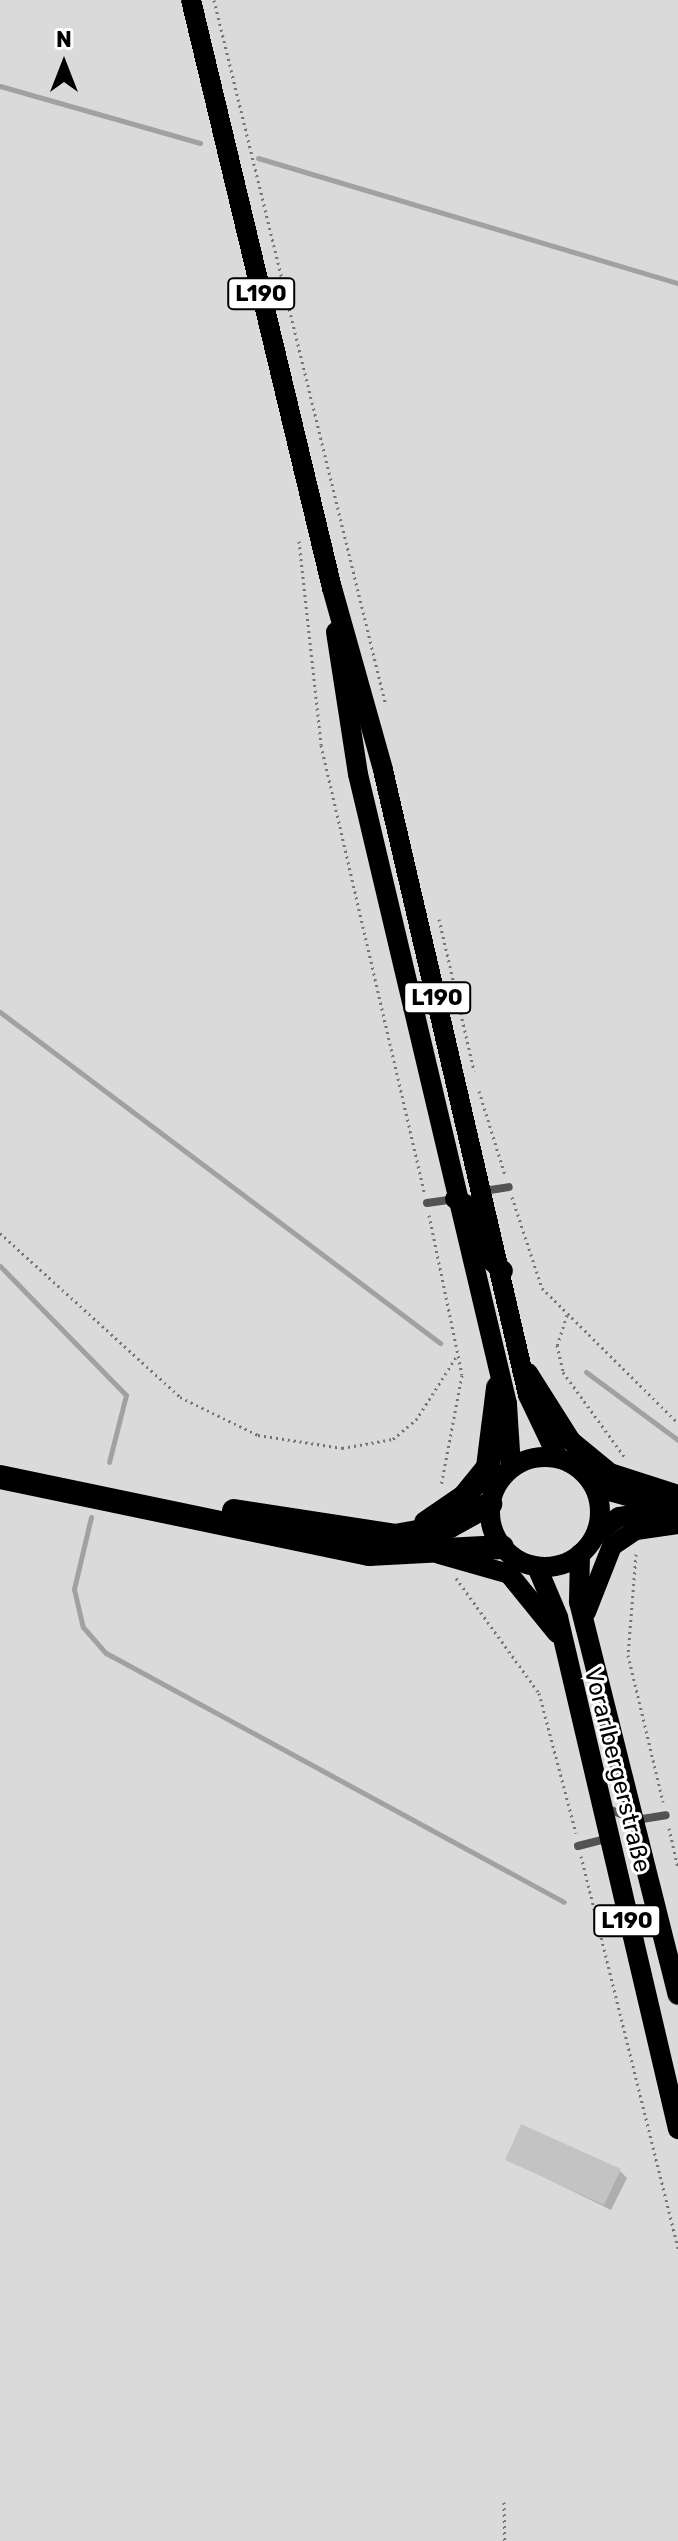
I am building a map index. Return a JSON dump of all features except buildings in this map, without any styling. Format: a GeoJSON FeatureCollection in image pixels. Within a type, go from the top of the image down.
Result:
{"type":"FeatureCollection","features":[{"type":"Feature","properties":{"kind":"highway"},"geometry":{"type":"LineString","coordinates":[[395,1536],[437,1517],[479,1482],[493,1448],[498,1388]]}},
{"type":"Feature","properties":{"kind":"highway"},"geometry":{"type":"LineString","coordinates":[[0,1460],[307,1525],[395,1536],[450,1526],[490,1504]]}},
{"type":"Feature","properties":{"kind":"highway"},"geometry":{"type":"LineString","coordinates":[[0,1477],[354,1551],[443,1560],[502,1547]]}},
{"type":"Feature","properties":{"kind":"main road","name":"L190"},"geometry":{"type":"LineString","coordinates":[[191,0],[332,588],[484,1191],[528,1373],[533,1411],[558,1458],[595,1487]]}},
{"type":"Feature","properties":{"kind":"main road","name":"L190"},"geometry":{"type":"LineString","coordinates":[[332,588],[358,774],[498,1388],[507,1404],[511,1468]]}},
{"type":"Feature","properties":{"kind":"main road","name":"L190"},"geometry":{"type":"LineString","coordinates":[[455,1199],[471,1207],[483,1254],[503,1271]]}},
{"type":"Feature","properties":{"kind":"main road"},"geometry":{"type":"LineString","coordinates":[[528,1373],[571,1441],[610,1473],[673,1504]]}},
{"type":"Feature","properties":{"kind":"main road"},"geometry":{"type":"LineString","coordinates":[[558,1458],[511,1468],[490,1504],[502,1547],[537,1567],[580,1554],[597,1533],[619,1517],[673,1504]]}},
{"type":"Feature","properties":{"kind":"main road"},"geometry":{"type":"LineString","coordinates":[[597,1533],[595,1487],[673,1504]]}},
{"type":"Feature","properties":{"kind":"main road"},"geometry":{"type":"LineString","coordinates":[[586,1612],[612,1546],[636,1530],[678,1524]]}},
{"type":"Feature","properties":{"kind":"main road","name":"Vorarlbergerstraße"},"geometry":{"type":"LineString","coordinates":[[580,1554],[577,1589],[586,1612],[678,1995]]}},
{"type":"Feature","properties":{"kind":"main road"},"geometry":{"type":"LineString","coordinates":[[443,1560],[509,1574],[557,1633]]}},
{"type":"Feature","properties":{"kind":"main road","name":"Vorarlbergerstraße"},"geometry":{"type":"LineString","coordinates":[[537,1567],[556,1607],[557,1633],[678,2129]]}},
{"type":"Feature","properties":{"kind":"lane"},"geometry":{"type":"LineString","coordinates":[[484,1191],[509,1187]]}},
{"type":"Feature","properties":{"kind":"lane"},"geometry":{"type":"LineString","coordinates":[[427,1203],[455,1199]]}},
{"type":"Feature","properties":{"kind":"lane"},"geometry":{"type":"LineString","coordinates":[[598,1801],[636,1820],[666,1815]]}},
{"type":"Feature","properties":{"kind":"lane"},"geometry":{"type":"LineString","coordinates":[[578,1846],[607,1839]]}},
{"type":"Feature","properties":{"kind":"path"},"geometry":{"type":"LineString","coordinates":[[214,0],[388,714]]}},
{"type":"Feature","properties":{"kind":"path"},"geometry":{"type":"LineString","coordinates":[[299,537],[321,745],[427,1203],[458,1354],[460,1397],[439,1498]]}},
{"type":"Feature","properties":{"kind":"path"},"geometry":{"type":"LineString","coordinates":[[438,915],[532,1270],[567,1315],[678,1423]]}},
{"type":"Feature","properties":{"kind":"path"},"geometry":{"type":"LineString","coordinates":[[0,1233],[180,1397],[258,1435],[342,1448],[393,1439],[416,1420],[458,1354]]}},
{"type":"Feature","properties":{"kind":"path"},"geometry":{"type":"LineString","coordinates":[[567,1315],[557,1345],[563,1372],[628,1463]]}},
{"type":"Feature","properties":{"kind":"path"},"geometry":{"type":"LineString","coordinates":[[638,1542],[628,1655],[678,1868]]}},
{"type":"Feature","properties":{"kind":"path"},"geometry":{"type":"LineString","coordinates":[[443,1560],[539,1693],[678,2249]]}},
{"type":"Feature","properties":{"kind":"path"},"geometry":{"type":"LineString","coordinates":[[504,2502],[505,2541]]}},
{"type":"Feature","properties":{"kind":"shaded area"},"geometry":{"type":"Polygon","coordinates":[[[0,0],[678,0],[678,2541],[0,2541],[0,0]]]}},
{"type":"Feature","properties":{"kind":"waterway"},"geometry":{"type":"LineString","coordinates":[[0,86],[200,143]]}},
{"type":"Feature","properties":{"kind":"waterway"},"geometry":{"type":"LineString","coordinates":[[258,158],[678,283]]}},
{"type":"Feature","properties":{"kind":"waterway"},"geometry":{"type":"LineString","coordinates":[[0,1012],[440,1343]]}},
{"type":"Feature","properties":{"kind":"waterway"},"geometry":{"type":"LineString","coordinates":[[0,1266],[126,1395],[109,1462]]}},
{"type":"Feature","properties":{"kind":"waterway"},"geometry":{"type":"LineString","coordinates":[[586,1372],[678,1440]]}},
{"type":"Feature","properties":{"kind":"waterway"},"geometry":{"type":"LineString","coordinates":[[91,1517],[74,1589],[83,1627],[106,1653],[564,1902]]}}]}
